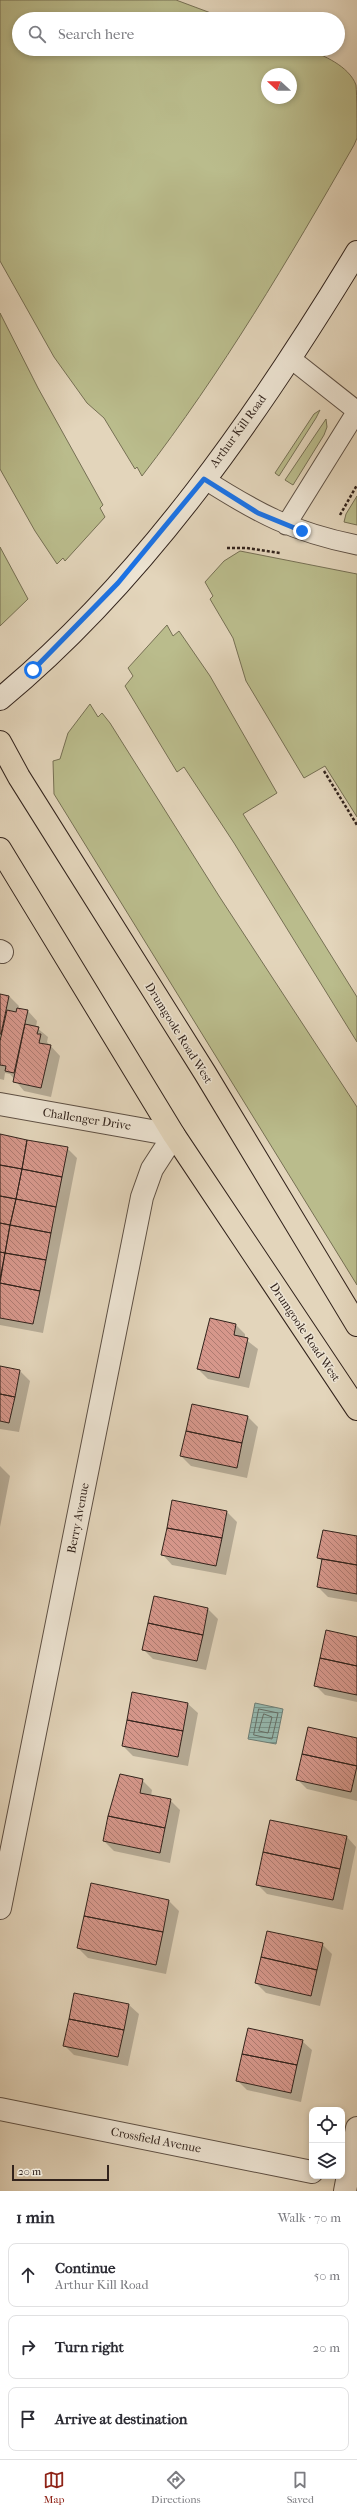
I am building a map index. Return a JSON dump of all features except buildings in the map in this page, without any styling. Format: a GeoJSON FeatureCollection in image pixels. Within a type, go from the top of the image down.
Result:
{"type":"FeatureCollection","features":[{"type":"Feature","properties":{"kind":"main road","name":"Drumgoole Road West"},"geometry":{"type":"LineString","coordinates":[[0,742],[19,777],[205,1073],[357,1325]]}},
{"type":"Feature","properties":{"kind":"main road","name":"Drumgoole Road West"},"geometry":{"type":"LineString","coordinates":[[0,849],[174,1134],[357,1409]]}},
{"type":"Feature","properties":{"kind":"street","name":"Arthur Kill Road"},"geometry":{"type":"LineString","coordinates":[[0,699],[88,616],[148,549],[204,479],[290,358],[357,252]]}},
{"type":"Feature","properties":{"kind":"street","name":"Challenger Drive"},"geometry":{"type":"LineString","coordinates":[[0,1104],[174,1134]]}},
{"type":"Feature","properties":{"kind":"street","name":"Berry Avenue"},"geometry":{"type":"LineString","coordinates":[[0,1908],[142,1197],[152,1169],[174,1134]]}},
{"type":"Feature","properties":{"kind":"street","name":"Crossfield Avenue"},"geometry":{"type":"LineString","coordinates":[[0,2109],[309,2171]]}},
{"type":"Feature","properties":{"kind":"street"},"geometry":{"type":"LineString","coordinates":[[346,2182],[357,2128]]}},
{"type":"Feature","properties":{"kind":"lane"},"geometry":{"type":"LineString","coordinates":[[286,525],[357,411],[290,358]]}},
{"type":"Feature","properties":{"kind":"lane"},"geometry":{"type":"LineString","coordinates":[[204,479],[258,513],[317,536],[357,545]]}},
{"type":"Feature","properties":{"kind":"path"},"geometry":{"type":"LineString","coordinates":[[339,516],[357,485]]}},
{"type":"Feature","properties":{"kind":"path"},"geometry":{"type":"LineString","coordinates":[[324,771],[357,825]]}},
{"type":"Feature","properties":{"kind":"green space"},"geometry":{"type":"Polygon","coordinates":[[[0,0],[176,0],[208,12],[12,12],[12,56],[324,56],[342,67],[353,78],[356,85],[357,138],[354,145],[254,314],[200,396],[142,476],[137,467],[135,469],[104,418],[87,403],[54,357],[0,261],[0,0]]]}},
{"type":"Feature","properties":{"kind":"green space"},"geometry":{"type":"Polygon","coordinates":[[[0,313],[38,388],[103,505],[100,508],[105,517],[65,561],[63,558],[57,564],[35,531],[0,469],[0,313]]]}},
{"type":"Feature","properties":{"kind":"green space"},"geometry":{"type":"Polygon","coordinates":[[[320,410],[279,476],[275,473],[314,414],[320,410]]]}},
{"type":"Feature","properties":{"kind":"green space"},"geometry":{"type":"Polygon","coordinates":[[[326,419],[327,427],[324,435],[293,485],[285,480],[326,419]]]}},
{"type":"Feature","properties":{"kind":"green space"},"geometry":{"type":"Polygon","coordinates":[[[357,496],[357,525],[344,522],[346,514],[357,496]]]}},
{"type":"Feature","properties":{"kind":"green space"},"geometry":{"type":"Polygon","coordinates":[[[0,547],[28,599],[0,626],[0,547]]]}},
{"type":"Feature","properties":{"kind":"green space"},"geometry":{"type":"Polygon","coordinates":[[[240,551],[357,574],[357,817],[325,766],[304,778],[246,681],[233,638],[210,599],[213,596],[205,582],[224,561],[240,551]]]}},
{"type":"Feature","properties":{"kind":"green space"},"geometry":{"type":"Polygon","coordinates":[[[167,625],[173,636],[179,631],[210,676],[277,793],[243,814],[357,997],[357,1042],[234,843],[184,767],[177,772],[125,686],[133,676],[128,668],[167,625]]]}},
{"type":"Feature","properties":{"kind":"green space"},"geometry":{"type":"Polygon","coordinates":[[[90,704],[98,717],[102,713],[110,723],[219,896],[357,1107],[357,1285],[54,794],[53,761],[60,759],[68,733],[90,704]]]}},
{"type":"Feature","properties":{"kind":"water"},"geometry":{"type":"Polygon","coordinates":[[[255,1703],[283,1709],[276,1744],[248,1739],[255,1703]]]}},
{"type":"Feature","properties":{"kind":"route"},"geometry":{"type":"LineString","coordinates":[[33,670],[88,616],[118,583],[148,549],[204,479],[258,513],[302,531]]}}]}
